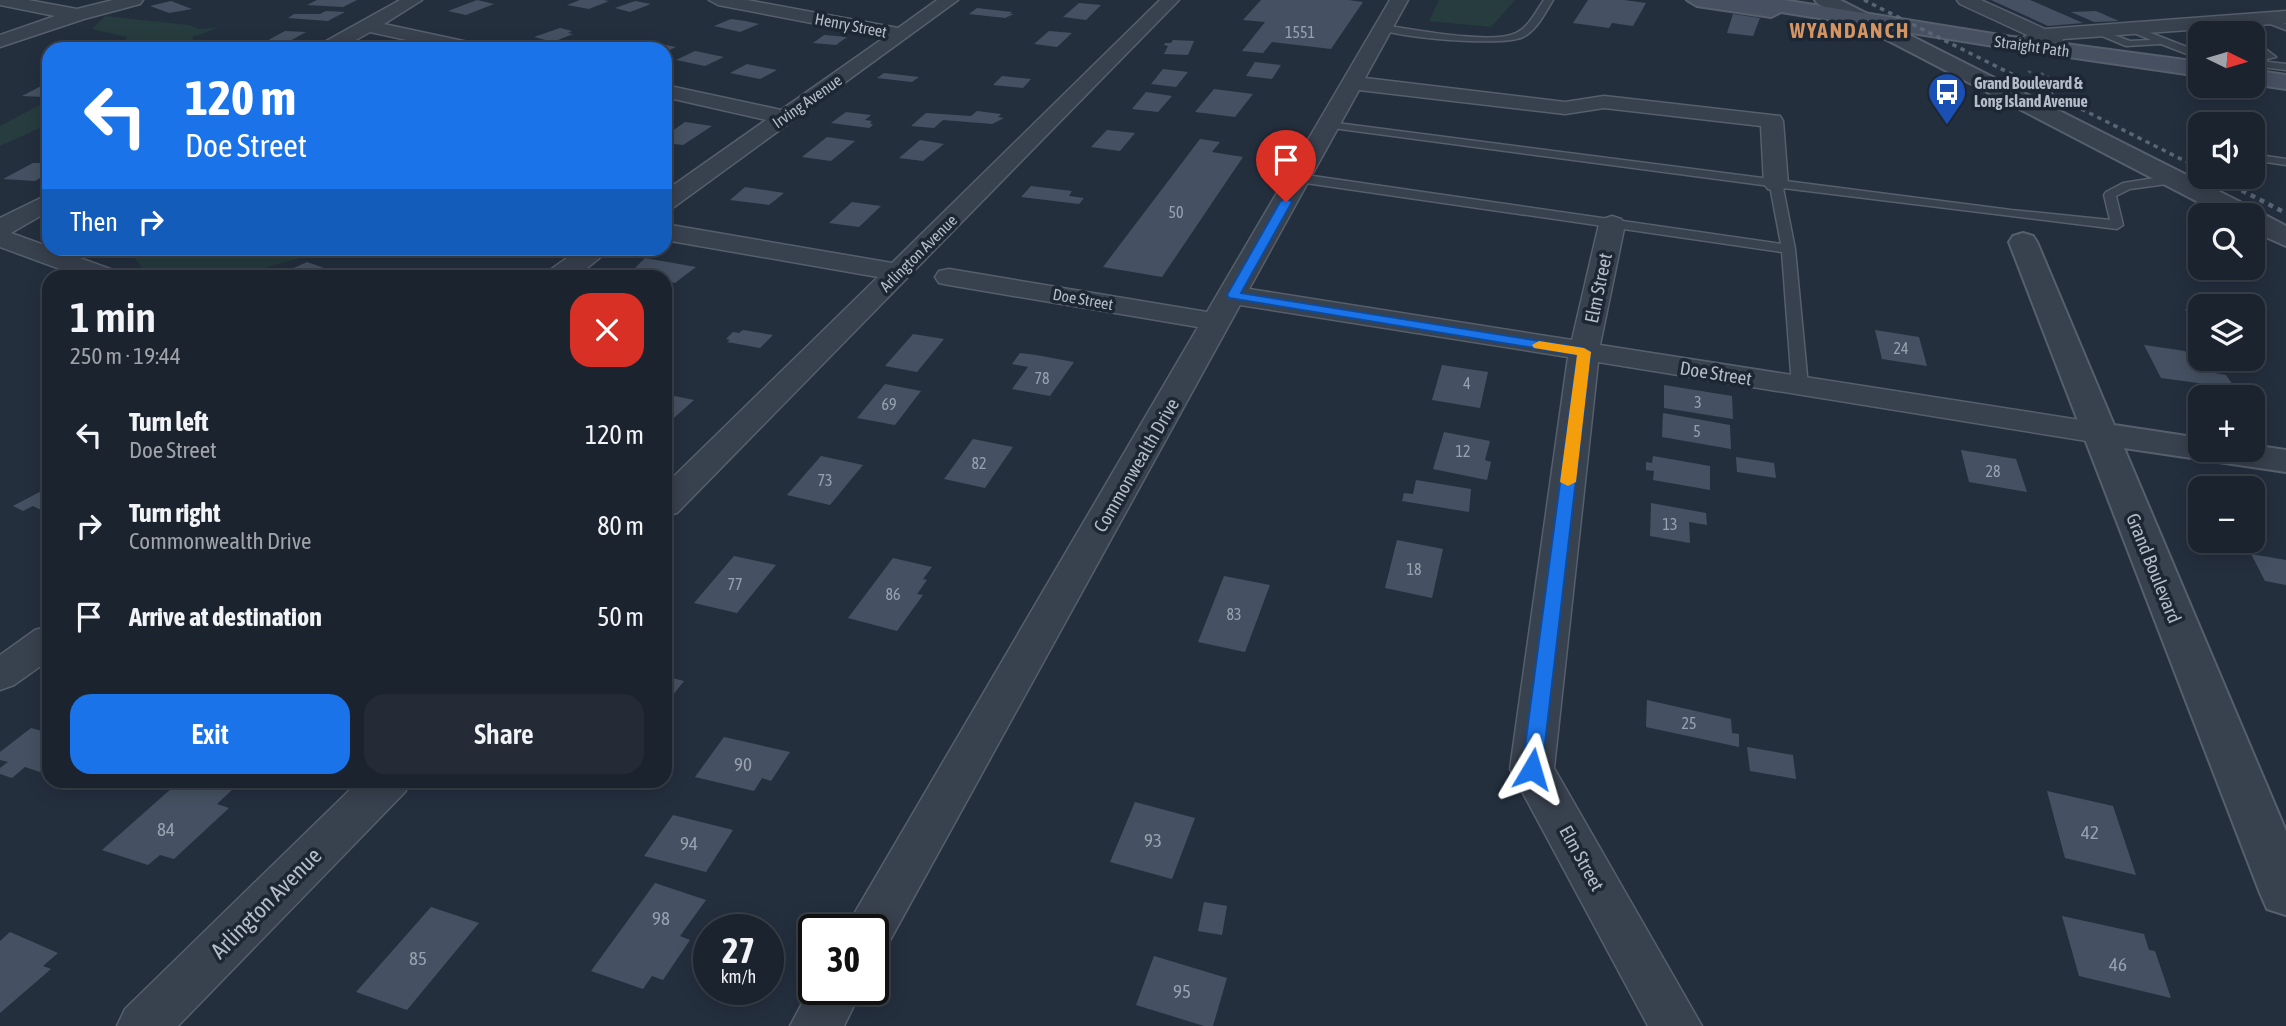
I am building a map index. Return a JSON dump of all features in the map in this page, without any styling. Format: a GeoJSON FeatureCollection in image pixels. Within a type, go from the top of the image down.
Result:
{"type":"FeatureCollection","features":[{"type":"Feature","properties":{"kind":"main road","name":"Straight Path"},"geometry":{"type":"LineString","coordinates":[[1697,0],[1827,19],[1864,20]]}},
{"type":"Feature","properties":{"kind":"main road","name":"Straight Path"},"geometry":{"type":"LineString","coordinates":[[1746,0],[2021,45],[2152,62],[2188,61]]}},
{"type":"Feature","properties":{"kind":"street"},"geometry":{"type":"LineString","coordinates":[[0,41],[77,15],[134,0]]}},
{"type":"Feature","properties":{"kind":"street"},"geometry":{"type":"LineString","coordinates":[[339,42],[413,0]]}},
{"type":"Feature","properties":{"kind":"street","name":"Henry Street"},"geometry":{"type":"LineString","coordinates":[[718,0],[901,34]]}},
{"type":"Feature","properties":{"kind":"street","name":"Irving Avenue"},"geometry":{"type":"LineString","coordinates":[[672,197],[949,0]]}},
{"type":"Feature","properties":{"kind":"street","name":"Arlington Avenue"},"geometry":{"type":"LineString","coordinates":[[672,498],[1170,0]]}},
{"type":"Feature","properties":{"kind":"street"},"geometry":{"type":"LineString","coordinates":[[1825,0],[2221,203]]}},
{"type":"Feature","properties":{"kind":"street"},"geometry":{"type":"LineString","coordinates":[[1966,0],[2068,47],[2096,55]]}},
{"type":"Feature","properties":{"kind":"street"},"geometry":{"type":"LineString","coordinates":[[0,1],[77,15]]}},
{"type":"Feature","properties":{"kind":"street","name":"Commonwealth Drive"},"geometry":{"type":"LineString","coordinates":[[880,914],[1391,14]]}},
{"type":"Feature","properties":{"kind":"street"},"geometry":{"type":"LineString","coordinates":[[2021,45],[2042,35],[2095,31],[2132,36],[2286,17]]}},
{"type":"Feature","properties":{"kind":"street"},"geometry":{"type":"LineString","coordinates":[[368,26],[442,42]]}},
{"type":"Feature","properties":{"kind":"street"},"geometry":{"type":"LineString","coordinates":[[1354,83],[1565,108],[1604,102],[1772,121],[1776,184]]}},
{"type":"Feature","properties":{"kind":"street"},"geometry":{"type":"LineString","coordinates":[[672,93],[784,117]]}},
{"type":"Feature","properties":{"kind":"street"},"geometry":{"type":"LineString","coordinates":[[0,209],[40,206]]}},
{"type":"Feature","properties":{"kind":"street"},"geometry":{"type":"LineString","coordinates":[[0,229],[40,206]]}},
{"type":"Feature","properties":{"kind":"street","name":"Elm Street"},"geometry":{"type":"LineString","coordinates":[[1612,224],[1584,352],[1532,769],[1676,1026]]}},
{"type":"Feature","properties":{"kind":"street"},"geometry":{"type":"LineString","coordinates":[[2265,226],[2286,237]]}},
{"type":"Feature","properties":{"kind":"street"},"geometry":{"type":"LineString","coordinates":[[672,233],[898,272]]}},
{"type":"Feature","properties":{"kind":"street"},"geometry":{"type":"LineString","coordinates":[[0,239],[42,254]]}},
{"type":"Feature","properties":{"kind":"street","name":"Grand Boulevard"},"geometry":{"type":"LineString","coordinates":[[2024,242],[2286,893]]}},
{"type":"Feature","properties":{"kind":"street"},"geometry":{"type":"LineString","coordinates":[[47,256],[86,270]]}},
{"type":"Feature","properties":{"kind":"street"},"geometry":{"type":"LineString","coordinates":[[568,270],[588,256]]}},
{"type":"Feature","properties":{"kind":"street","name":"Doe Street"},"geometry":{"type":"LineString","coordinates":[[949,277],[1584,352],[2188,447]]}},
{"type":"Feature","properties":{"kind":"street"},"geometry":{"type":"LineString","coordinates":[[2265,458],[2286,461]]}},
{"type":"Feature","properties":{"kind":"street"},"geometry":{"type":"LineString","coordinates":[[0,675],[42,645]]}},
{"type":"Feature","properties":{"kind":"street","name":"Arlington Avenue"},"geometry":{"type":"LineString","coordinates":[[143,1026],[381,788]]}},
{"type":"Feature","properties":{"kind":"street"},"geometry":{"type":"LineString","coordinates":[[816,1026],[828,1005]]}},
{"type":"Feature","properties":{"kind":"lane"},"geometry":{"type":"LineString","coordinates":[[1391,14],[1485,38],[1517,37],[1530,27],[1549,0]]}},
{"type":"Feature","properties":{"kind":"lane"},"geometry":{"type":"LineString","coordinates":[[2263,18],[2286,27]]}},
{"type":"Feature","properties":{"kind":"lane"},"geometry":{"type":"LineString","coordinates":[[2132,36],[2162,42]]}},
{"type":"Feature","properties":{"kind":"lane"},"geometry":{"type":"LineString","coordinates":[[2132,36],[2162,42],[2188,58]]}},
{"type":"Feature","properties":{"kind":"lane"},"geometry":{"type":"LineString","coordinates":[[2132,36],[2152,62]]}},
{"type":"Feature","properties":{"kind":"lane"},"geometry":{"type":"LineString","coordinates":[[2265,54],[2280,68]]}},
{"type":"Feature","properties":{"kind":"lane"},"geometry":{"type":"LineString","coordinates":[[1329,125],[2011,214],[2117,225],[2110,195],[2127,186],[2174,179]]}},
{"type":"Feature","properties":{"kind":"lane"},"geometry":{"type":"LineString","coordinates":[[2265,159],[2286,162]]}},
{"type":"Feature","properties":{"kind":"lane"},"geometry":{"type":"LineString","coordinates":[[1299,178],[1788,249]]}},
{"type":"Feature","properties":{"kind":"lane"},"geometry":{"type":"LineString","coordinates":[[1776,184],[1788,249],[1800,386]]}},
{"type":"Feature","properties":{"kind":"green space"},"geometry":{"type":"Polygon","coordinates":[[[1439,0],[1515,0],[1491,27],[1429,21],[1439,0]]]}},
{"type":"Feature","properties":{"kind":"green space"},"geometry":{"type":"Polygon","coordinates":[[[105,16],[189,25],[199,29],[218,28],[193,37],[192,42],[124,42],[127,37],[92,29],[105,16]]]}},
{"type":"Feature","properties":{"kind":"green space"},"geometry":{"type":"Polygon","coordinates":[[[42,104],[42,127],[0,146],[0,126],[42,104]]]}},
{"type":"Feature","properties":{"kind":"green space"},"geometry":{"type":"Polygon","coordinates":[[[133,256],[307,256],[258,270],[142,268],[133,256]]]}},
{"type":"Feature","properties":{"kind":"building"},"geometry":{"type":"Polygon","coordinates":[[[317,0],[357,0],[343,7],[307,5],[317,0]]]}},
{"type":"Feature","properties":{"kind":"building"},"geometry":{"type":"Polygon","coordinates":[[[477,0],[494,4],[466,15],[448,11],[477,0]]]}},
{"type":"Feature","properties":{"kind":"building"},"geometry":{"type":"Polygon","coordinates":[[[580,0],[609,1],[589,9],[567,5],[580,0]]]}},
{"type":"Feature","properties":{"kind":"building"},"geometry":{"type":"Polygon","coordinates":[[[1261,0],[1363,2],[1331,49],[1272,42],[1263,53],[1242,51],[1265,22],[1243,20],[1261,0]]]}},
{"type":"Feature","properties":{"kind":"building"},"geometry":{"type":"Polygon","coordinates":[[[1588,0],[1646,3],[1633,26],[1612,23],[1609,28],[1573,23],[1588,0]]]}},
{"type":"Feature","properties":{"kind":"building"},"geometry":{"type":"Polygon","coordinates":[[[1991,0],[2030,0],[2083,23],[2048,26],[1991,0]]]}},
{"type":"Feature","properties":{"kind":"building"},"geometry":{"type":"Polygon","coordinates":[[[171,1],[192,9],[169,13],[150,6],[171,1]]]}},
{"type":"Feature","properties":{"kind":"building"},"geometry":{"type":"Polygon","coordinates":[[[635,1],[651,4],[630,12],[615,8],[635,1]]]}},
{"type":"Feature","properties":{"kind":"building"},"geometry":{"type":"Polygon","coordinates":[[[1079,3],[1101,5],[1086,20],[1063,17],[1079,3]]]}},
{"type":"Feature","properties":{"kind":"building"},"geometry":{"type":"Polygon","coordinates":[[[977,8],[1014,14],[1005,18],[969,14],[977,8]]]}},
{"type":"Feature","properties":{"kind":"building"},"geometry":{"type":"Polygon","coordinates":[[[326,11],[345,12],[328,21],[288,18],[294,14],[320,14],[326,11]]]}},
{"type":"Feature","properties":{"kind":"building"},"geometry":{"type":"Polygon","coordinates":[[[2096,11],[2119,21],[2094,22],[2071,12],[2096,11]]]}},
{"type":"Feature","properties":{"kind":"building"},"geometry":{"type":"Polygon","coordinates":[[[1733,14],[1760,18],[1753,36],[1727,33],[1733,14]]]}},
{"type":"Feature","properties":{"kind":"building"},"geometry":{"type":"Polygon","coordinates":[[[731,19],[759,24],[740,32],[714,26],[731,19]]]}},
{"type":"Feature","properties":{"kind":"building"},"geometry":{"type":"Polygon","coordinates":[[[560,28],[572,31],[568,33],[573,34],[553,42],[534,37],[560,28]]]}},
{"type":"Feature","properties":{"kind":"building"},"geometry":{"type":"Polygon","coordinates":[[[285,31],[306,32],[288,42],[265,42],[285,31]]]}},
{"type":"Feature","properties":{"kind":"building"},"geometry":{"type":"Polygon","coordinates":[[[1049,31],[1072,33],[1057,47],[1034,44],[1049,31]]]}},
{"type":"Feature","properties":{"kind":"building"},"geometry":{"type":"Polygon","coordinates":[[[824,35],[847,37],[836,45],[813,43],[824,35]]]}},
{"type":"Feature","properties":{"kind":"building"},"geometry":{"type":"Polygon","coordinates":[[[1173,40],[1194,41],[1188,55],[1164,54],[1168,46],[1164,45],[1165,43],[1171,43],[1173,40]]]}},
{"type":"Feature","properties":{"kind":"building"},"geometry":{"type":"Polygon","coordinates":[[[695,51],[724,57],[705,66],[676,60],[695,51]]]}},
{"type":"Feature","properties":{"kind":"building"},"geometry":{"type":"Polygon","coordinates":[[[1255,62],[1281,65],[1272,79],[1246,76],[1255,62]]]}},
{"type":"Feature","properties":{"kind":"building"},"geometry":{"type":"Polygon","coordinates":[[[747,64],[777,70],[760,79],[730,73],[747,64]]]}},
{"type":"Feature","properties":{"kind":"building"},"geometry":{"type":"Polygon","coordinates":[[[1163,69],[1188,72],[1176,87],[1151,84],[1163,69]]]}},
{"type":"Feature","properties":{"kind":"building"},"geometry":{"type":"Polygon","coordinates":[[[884,73],[919,77],[912,82],[877,78],[884,73]]]}},
{"type":"Feature","properties":{"kind":"building"},"geometry":{"type":"Polygon","coordinates":[[[1002,76],[1031,79],[1023,88],[993,85],[1002,76]]]}},
{"type":"Feature","properties":{"kind":"building"},"geometry":{"type":"Polygon","coordinates":[[[42,86],[42,97],[22,96],[42,86]]]}},
{"type":"Feature","properties":{"kind":"building"},"geometry":{"type":"Polygon","coordinates":[[[1214,89],[1253,94],[1235,117],[1195,112],[1214,89]]]}},
{"type":"Feature","properties":{"kind":"building"},"geometry":{"type":"Polygon","coordinates":[[[1146,92],[1172,96],[1158,112],[1132,109],[1146,92]]]}},
{"type":"Feature","properties":{"kind":"building"},"geometry":{"type":"Polygon","coordinates":[[[977,111],[1001,114],[998,117],[1004,118],[992,124],[943,120],[934,128],[911,126],[926,113],[971,116],[977,111]]]}},
{"type":"Feature","properties":{"kind":"building"},"geometry":{"type":"Polygon","coordinates":[[[846,112],[871,115],[865,120],[872,121],[870,123],[873,125],[869,128],[831,123],[846,112]]]}},
{"type":"Feature","properties":{"kind":"building"},"geometry":{"type":"Polygon","coordinates":[[[685,122],[712,126],[683,145],[672,144],[672,131],[685,122]]]}},
{"type":"Feature","properties":{"kind":"building"},"geometry":{"type":"Polygon","coordinates":[[[1107,130],[1135,133],[1120,151],[1091,147],[1107,130]]]}},
{"type":"Feature","properties":{"kind":"building"},"geometry":{"type":"Polygon","coordinates":[[[827,137],[855,141],[831,161],[802,157],[827,137]]]}},
{"type":"Feature","properties":{"kind":"building"},"geometry":{"type":"Polygon","coordinates":[[[1200,139],[1220,142],[1212,152],[1243,157],[1162,277],[1103,267],[1200,139]]]}},
{"type":"Feature","properties":{"kind":"building"},"geometry":{"type":"Polygon","coordinates":[[[920,140],[944,144],[923,161],[899,158],[920,140]]]}},
{"type":"Feature","properties":{"kind":"building"},"geometry":{"type":"Polygon","coordinates":[[[33,163],[42,163],[42,177],[35,181],[3,179],[33,163]]]}},
{"type":"Feature","properties":{"kind":"building"},"geometry":{"type":"Polygon","coordinates":[[[1031,186],[1072,191],[1069,196],[1084,198],[1079,204],[1021,197],[1031,186]]]}},
{"type":"Feature","properties":{"kind":"building"},"geometry":{"type":"Polygon","coordinates":[[[745,187],[784,193],[769,205],[730,200],[745,187]]]}},
{"type":"Feature","properties":{"kind":"building"},"geometry":{"type":"Polygon","coordinates":[[[852,202],[881,206],[859,227],[829,223],[852,202]]]}},
{"type":"Feature","properties":{"kind":"building"},"geometry":{"type":"Polygon","coordinates":[[[645,258],[696,267],[675,283],[672,282],[672,270],[633,270],[645,258]]]}},
{"type":"Feature","properties":{"kind":"building"},"geometry":{"type":"Polygon","coordinates":[[[307,262],[330,270],[289,270],[307,262]]]}},
{"type":"Feature","properties":{"kind":"building"},"geometry":{"type":"Polygon","coordinates":[[[743,330],[773,335],[760,348],[727,342],[730,340],[726,339],[733,332],[739,333],[743,330]]]}},
{"type":"Feature","properties":{"kind":"building"},"geometry":{"type":"Polygon","coordinates":[[[1875,330],[1919,337],[1927,366],[1882,359],[1875,330]]]}},
{"type":"Feature","properties":{"kind":"building"},"geometry":{"type":"Polygon","coordinates":[[[913,334],[944,339],[917,372],[885,366],[913,334]]]}},
{"type":"Feature","properties":{"kind":"building"},"geometry":{"type":"Polygon","coordinates":[[[2144,345],[2185,351],[2188,356],[2188,371],[2226,375],[2233,385],[2213,385],[2161,378],[2144,345]]]}},
{"type":"Feature","properties":{"kind":"building"},"geometry":{"type":"Polygon","coordinates":[[[1020,353],[1074,362],[1050,396],[1012,389],[1028,367],[1012,364],[1020,353]]]}},
{"type":"Feature","properties":{"kind":"building"},"geometry":{"type":"Polygon","coordinates":[[[1442,365],[1488,372],[1480,408],[1432,400],[1442,365]]]}},
{"type":"Feature","properties":{"kind":"building"},"geometry":{"type":"Polygon","coordinates":[[[885,384],[921,391],[895,425],[857,418],[885,384]]]}},
{"type":"Feature","properties":{"kind":"building"},"geometry":{"type":"Polygon","coordinates":[[[1664,385],[1732,396],[1733,419],[1664,408],[1664,385]]]}},
{"type":"Feature","properties":{"kind":"building"},"geometry":{"type":"Polygon","coordinates":[[[672,395],[694,400],[672,420],[672,395]]]}},
{"type":"Feature","properties":{"kind":"building"},"geometry":{"type":"Polygon","coordinates":[[[1663,413],[1730,425],[1731,449],[1662,437],[1663,413]]]}},
{"type":"Feature","properties":{"kind":"building"},"geometry":{"type":"Polygon","coordinates":[[[1444,432],[1490,441],[1485,460],[1491,462],[1487,480],[1433,469],[1444,432]]]}},
{"type":"Feature","properties":{"kind":"building"},"geometry":{"type":"Polygon","coordinates":[[[973,439],[1013,447],[985,488],[944,479],[973,439]]]}},
{"type":"Feature","properties":{"kind":"building"},"geometry":{"type":"Polygon","coordinates":[[[1961,450],[2016,459],[2027,492],[1969,482],[1961,450]]]}},
{"type":"Feature","properties":{"kind":"building"},"geometry":{"type":"Polygon","coordinates":[[[821,456],[863,465],[830,505],[787,495],[821,456]]]}},
{"type":"Feature","properties":{"kind":"building"},"geometry":{"type":"Polygon","coordinates":[[[1653,456],[1710,466],[1710,490],[1653,480],[1654,471],[1646,470],[1646,462],[1652,463],[1653,456]]]}},
{"type":"Feature","properties":{"kind":"building"},"geometry":{"type":"Polygon","coordinates":[[[1736,457],[1774,463],[1776,478],[1737,472],[1736,457]]]}},
{"type":"Feature","properties":{"kind":"building"},"geometry":{"type":"Polygon","coordinates":[[[1416,480],[1471,489],[1469,512],[1402,501],[1404,493],[1413,494],[1416,480]]]}},
{"type":"Feature","properties":{"kind":"building"},"geometry":{"type":"Polygon","coordinates":[[[42,491],[42,510],[33,506],[23,511],[13,506],[42,491]]]}},
{"type":"Feature","properties":{"kind":"building"},"geometry":{"type":"Polygon","coordinates":[[[1651,503],[1706,513],[1707,525],[1689,522],[1690,543],[1650,536],[1651,503]]]}},
{"type":"Feature","properties":{"kind":"building"},"geometry":{"type":"Polygon","coordinates":[[[1397,540],[1443,549],[1432,598],[1385,588],[1397,540]]]}},
{"type":"Feature","properties":{"kind":"building"},"geometry":{"type":"Polygon","coordinates":[[[2251,554],[2286,560],[2286,585],[2265,581],[2251,554]]]}},
{"type":"Feature","properties":{"kind":"building"},"geometry":{"type":"Polygon","coordinates":[[[734,556],[776,565],[737,613],[694,603],[734,556]]]}},
{"type":"Feature","properties":{"kind":"building"},"geometry":{"type":"Polygon","coordinates":[[[893,558],[932,567],[917,594],[923,595],[897,631],[848,618],[893,558]]]}},
{"type":"Feature","properties":{"kind":"building"},"geometry":{"type":"Polygon","coordinates":[[[1224,576],[1270,585],[1245,652],[1198,642],[1224,576]]]}},
{"type":"Feature","properties":{"kind":"building"},"geometry":{"type":"Polygon","coordinates":[[[672,678],[684,681],[672,696],[672,678]]]}},
{"type":"Feature","properties":{"kind":"building"},"geometry":{"type":"Polygon","coordinates":[[[1647,700],[1731,719],[1732,733],[1739,734],[1739,747],[1646,727],[1647,700]]]}},
{"type":"Feature","properties":{"kind":"building"},"geometry":{"type":"Polygon","coordinates":[[[31,728],[42,731],[40,772],[25,767],[12,778],[0,774],[0,768],[8,762],[0,760],[0,752],[31,728]]]}},
{"type":"Feature","properties":{"kind":"building"},"geometry":{"type":"Polygon","coordinates":[[[724,737],[790,752],[771,781],[762,778],[754,791],[695,777],[724,737]]]}},
{"type":"Feature","properties":{"kind":"building"},"geometry":{"type":"Polygon","coordinates":[[[1747,747],[1793,755],[1796,779],[1750,771],[1747,747]]]}},
{"type":"Feature","properties":{"kind":"building"},"geometry":{"type":"Polygon","coordinates":[[[172,788],[233,789],[217,804],[229,808],[174,859],[160,855],[148,865],[102,850],[172,788]]]}},
{"type":"Feature","properties":{"kind":"building"},"geometry":{"type":"Polygon","coordinates":[[[2047,791],[2113,806],[2136,875],[2065,858],[2047,791]]]}},
{"type":"Feature","properties":{"kind":"building"},"geometry":{"type":"Polygon","coordinates":[[[1135,802],[1195,818],[1172,879],[1110,862],[1135,802]]]}},
{"type":"Feature","properties":{"kind":"building"},"geometry":{"type":"Polygon","coordinates":[[[673,815],[733,830],[706,872],[644,856],[673,815]]]}},
{"type":"Feature","properties":{"kind":"building"},"geometry":{"type":"Polygon","coordinates":[[[655,883],[706,900],[696,914],[693,914],[680,936],[690,940],[663,980],[652,976],[643,989],[591,971],[655,883]]]}},
{"type":"Feature","properties":{"kind":"building"},"geometry":{"type":"Polygon","coordinates":[[[1204,902],[1227,906],[1222,935],[1198,931],[1204,902]]]}},
{"type":"Feature","properties":{"kind":"building"},"geometry":{"type":"Polygon","coordinates":[[[431,907],[479,923],[407,1010],[356,992],[431,907]]]}},
{"type":"Feature","properties":{"kind":"building"},"geometry":{"type":"Polygon","coordinates":[[[2062,916],[2144,934],[2149,950],[2155,951],[2171,998],[2079,976],[2062,916]]]}},
{"type":"Feature","properties":{"kind":"building"},"geometry":{"type":"Polygon","coordinates":[[[10,932],[58,953],[43,966],[51,969],[0,1013],[0,941],[10,932]]]}},
{"type":"Feature","properties":{"kind":"building"},"geometry":{"type":"Polygon","coordinates":[[[1154,956],[1227,978],[1213,1026],[1204,1026],[1136,1005],[1154,956]]]}},
{"type":"Feature","properties":{"kind":"railway"},"geometry":{"type":"LineString","coordinates":[[1864,0],[2188,162]]}},
{"type":"Feature","properties":{"kind":"railway"},"geometry":{"type":"LineString","coordinates":[[2239,189],[2286,213]]}},
{"type":"Feature","properties":{"kind":"slow traffic"},"geometry":{"type":"LineString","coordinates":[[1539,345],[1584,352],[1568,482]]}},
{"type":"Feature","properties":{"kind":"place","name":"Grand Boulevard & Long Island Avenue"},"geometry":{"type":"Point","coordinates":[1947,126]}},
{"type":"Feature","properties":{"kind":"district","name":"WYANDANCH"},"geometry":{"type":"Point","coordinates":[1850,30]}},
{"type":"Feature","properties":{"kind":"route"},"geometry":{"type":"LineString","coordinates":[[1286,202],[1233,295],[1584,352],[1532,769]]}}]}
